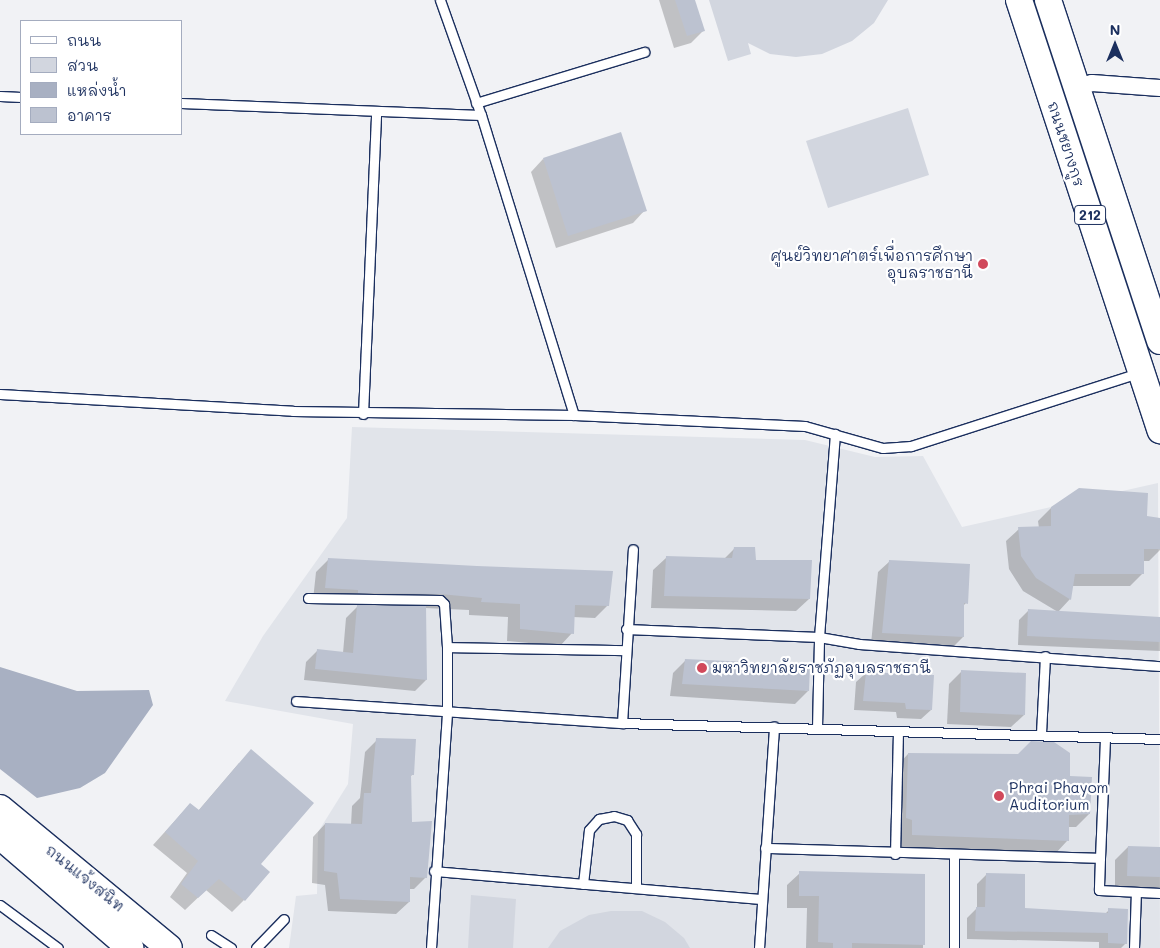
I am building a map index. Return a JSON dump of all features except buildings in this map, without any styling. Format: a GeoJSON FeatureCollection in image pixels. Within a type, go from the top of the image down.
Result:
{"type":"FeatureCollection","features":[{"type":"Feature","properties":{"kind":"main road","name":"ถนนชยางกูร"},"geometry":{"type":"LineString","coordinates":[[1019,0],[1160,430]]}},
{"type":"Feature","properties":{"kind":"main road","name":"ถนนชยางกูร"},"geometry":{"type":"LineString","coordinates":[[1048,0],[1160,341]]}},
{"type":"Feature","properties":{"kind":"main road","name":"ถนนแจ้งสนิท"},"geometry":{"type":"LineString","coordinates":[[0,808],[169,948]]}},
{"type":"Feature","properties":{"kind":"main road","name":"ถนนแจ้งสนิท"},"geometry":{"type":"LineString","coordinates":[[0,836],[130,948]]}},
{"type":"Feature","properties":{"kind":"street"},"geometry":{"type":"LineString","coordinates":[[1076,87],[1092,83],[1160,88]]}},
{"type":"Feature","properties":{"kind":"lane"},"geometry":{"type":"LineString","coordinates":[[440,0],[481,115],[574,415]]}},
{"type":"Feature","properties":{"kind":"lane"},"geometry":{"type":"LineString","coordinates":[[476,102],[644,52]]}},
{"type":"Feature","properties":{"kind":"lane"},"geometry":{"type":"LineString","coordinates":[[0,96],[20,97]]}},
{"type":"Feature","properties":{"kind":"lane"},"geometry":{"type":"LineString","coordinates":[[182,104],[481,115]]}},
{"type":"Feature","properties":{"kind":"lane"},"geometry":{"type":"LineString","coordinates":[[363,414],[376,111]]}},
{"type":"Feature","properties":{"kind":"lane"},"geometry":{"type":"LineString","coordinates":[[0,394],[363,414],[574,415],[805,426],[884,448],[911,446],[1142,372]]}},
{"type":"Feature","properties":{"kind":"lane"},"geometry":{"type":"LineString","coordinates":[[817,728],[819,637],[835,434]]}},
{"type":"Feature","properties":{"kind":"lane"},"geometry":{"type":"LineString","coordinates":[[622,723],[624,650],[633,549]]}},
{"type":"Feature","properties":{"kind":"lane"},"geometry":{"type":"LineString","coordinates":[[308,598],[440,600],[444,604],[448,647],[447,711],[434,872],[431,948]]}},
{"type":"Feature","properties":{"kind":"lane"},"geometry":{"type":"LineString","coordinates":[[626,629],[819,637],[859,644],[1045,656],[1160,666]]}},
{"type":"Feature","properties":{"kind":"lane"},"geometry":{"type":"LineString","coordinates":[[448,647],[624,650]]}},
{"type":"Feature","properties":{"kind":"lane"},"geometry":{"type":"LineString","coordinates":[[1041,733],[1045,656]]}},
{"type":"Feature","properties":{"kind":"lane"},"geometry":{"type":"LineString","coordinates":[[296,701],[622,723],[898,732],[1041,733],[1160,739]]}},
{"type":"Feature","properties":{"kind":"lane"},"geometry":{"type":"LineString","coordinates":[[759,948],[774,727]]}},
{"type":"Feature","properties":{"kind":"lane"},"geometry":{"type":"LineString","coordinates":[[895,854],[898,732]]}},
{"type":"Feature","properties":{"kind":"lane"},"geometry":{"type":"LineString","coordinates":[[1105,737],[1099,890],[1160,893]]}},
{"type":"Feature","properties":{"kind":"lane"},"geometry":{"type":"LineString","coordinates":[[583,884],[589,830],[599,819],[614,816],[627,820],[636,834],[636,888]]}},
{"type":"Feature","properties":{"kind":"lane"},"geometry":{"type":"LineString","coordinates":[[765,848],[954,856],[1100,858]]}},
{"type":"Feature","properties":{"kind":"lane"},"geometry":{"type":"LineString","coordinates":[[954,856],[954,948]]}},
{"type":"Feature","properties":{"kind":"lane"},"geometry":{"type":"LineString","coordinates":[[434,872],[762,898]]}},
{"type":"Feature","properties":{"kind":"lane"},"geometry":{"type":"LineString","coordinates":[[1134,948],[1136,892]]}},
{"type":"Feature","properties":{"kind":"lane"},"geometry":{"type":"LineString","coordinates":[[0,905],[58,948]]}},
{"type":"Feature","properties":{"kind":"lane"},"geometry":{"type":"LineString","coordinates":[[256,948],[284,919]]}},
{"type":"Feature","properties":{"kind":"lane"},"geometry":{"type":"LineString","coordinates":[[212,935],[231,948]]}},
{"type":"Feature","properties":{"kind":"shaded area","name":"มหาวิทยาลัยราชภัฏอุบลราชธานี"},"geometry":{"type":"Polygon","coordinates":[[[352,427],[805,440],[875,457],[923,456],[962,527],[1158,483],[1160,948],[289,948],[296,896],[317,894],[318,832],[348,784],[353,724],[225,701],[263,636],[347,518],[352,427]]]}},
{"type":"Feature","properties":{"kind":"green space"},"geometry":{"type":"Polygon","coordinates":[[[709,0],[888,0],[874,23],[852,41],[822,54],[796,57],[770,54],[748,43],[751,54],[728,61],[709,0]]]}},
{"type":"Feature","properties":{"kind":"green space"},"geometry":{"type":"Polygon","coordinates":[[[908,108],[929,175],[828,208],[806,141],[908,108]]]}},
{"type":"Feature","properties":{"kind":"green space"},"geometry":{"type":"Polygon","coordinates":[[[471,895],[516,899],[513,948],[468,948],[471,895]]]}},
{"type":"Feature","properties":{"kind":"green space"},"geometry":{"type":"Polygon","coordinates":[[[611,911],[642,911],[665,922],[684,938],[690,948],[548,948],[560,931],[589,915],[611,911]]]}},
{"type":"Feature","properties":{"kind":"water"},"geometry":{"type":"Polygon","coordinates":[[[0,667],[77,691],[149,690],[153,705],[105,773],[80,788],[37,798],[0,769],[0,667]]]}},
{"type":"Feature","properties":{"kind":"place","name":"ศูนย์วิทยาศาตร์เพื่อการศึกษา อุบลราชธานี"},"geometry":{"type":"Point","coordinates":[983,264]}},
{"type":"Feature","properties":{"kind":"place","name":"มหาวิทยาลัยราชภัฏอุบลราชธานี"},"geometry":{"type":"Point","coordinates":[702,668]}},
{"type":"Feature","properties":{"kind":"place","name":"Phrai Phayom Auditorium"},"geometry":{"type":"Point","coordinates":[999,796]}}]}
